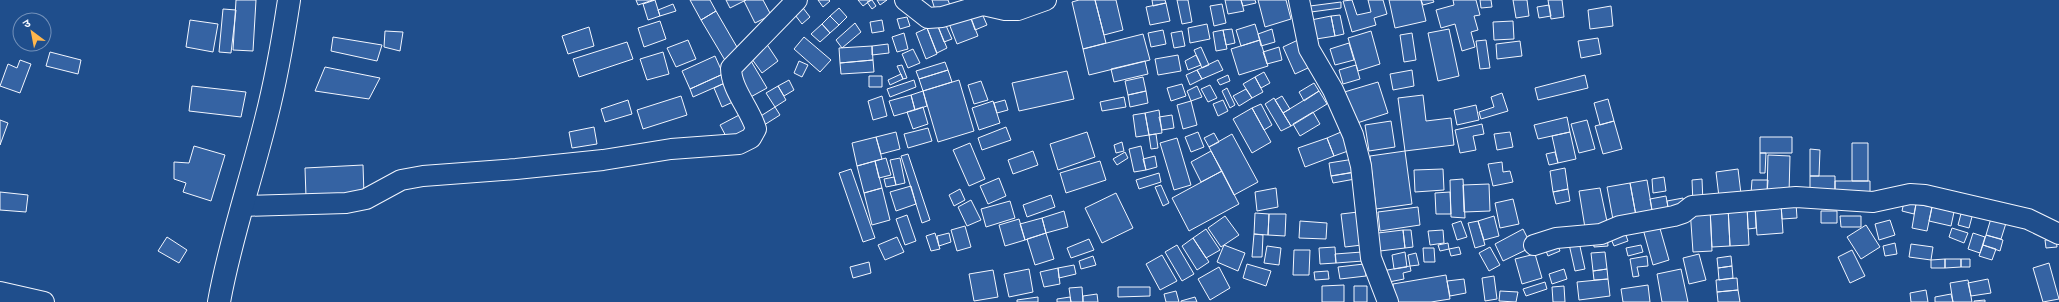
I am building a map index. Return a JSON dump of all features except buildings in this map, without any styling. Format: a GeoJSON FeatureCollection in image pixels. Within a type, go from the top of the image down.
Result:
{"type":"FeatureCollection","features":[{"type":"Feature","properties":{"kind":"highway"},"geometry":{"type":"LineString","coordinates":[[219,302],[242,206],[266,120],[281,57],[289,0]]}},
{"type":"Feature","properties":{"kind":"street"},"geometry":{"type":"LineString","coordinates":[[242,206],[346,203],[366,199],[401,180],[423,176],[516,169],[603,160],[671,149],[739,144],[751,138],[756,129],[752,117],[731,77],[731,68],[797,0]]}},
{"type":"Feature","properties":{"kind":"street"},"geometry":{"type":"LineString","coordinates":[[906,0],[928,18],[942,17],[983,5],[1006,10],[1018,10],[1046,0]]}},
{"type":"Feature","properties":{"kind":"street"},"geometry":{"type":"LineString","coordinates":[[1299,0],[1309,49],[1332,90],[1353,135],[1361,166],[1371,258],[1388,302]]}},
{"type":"Feature","properties":{"kind":"street"},"geometry":{"type":"LineString","coordinates":[[1534,245],[1556,238],[1601,234],[1620,226],[1674,216],[1692,206],[1796,198],[1873,202],[1910,194],[1925,195],[2028,219],[2059,234]]}},
{"type":"Feature","properties":{"kind":"street"},"geometry":{"type":"LineString","coordinates":[[0,292],[44,302]]}}]}
